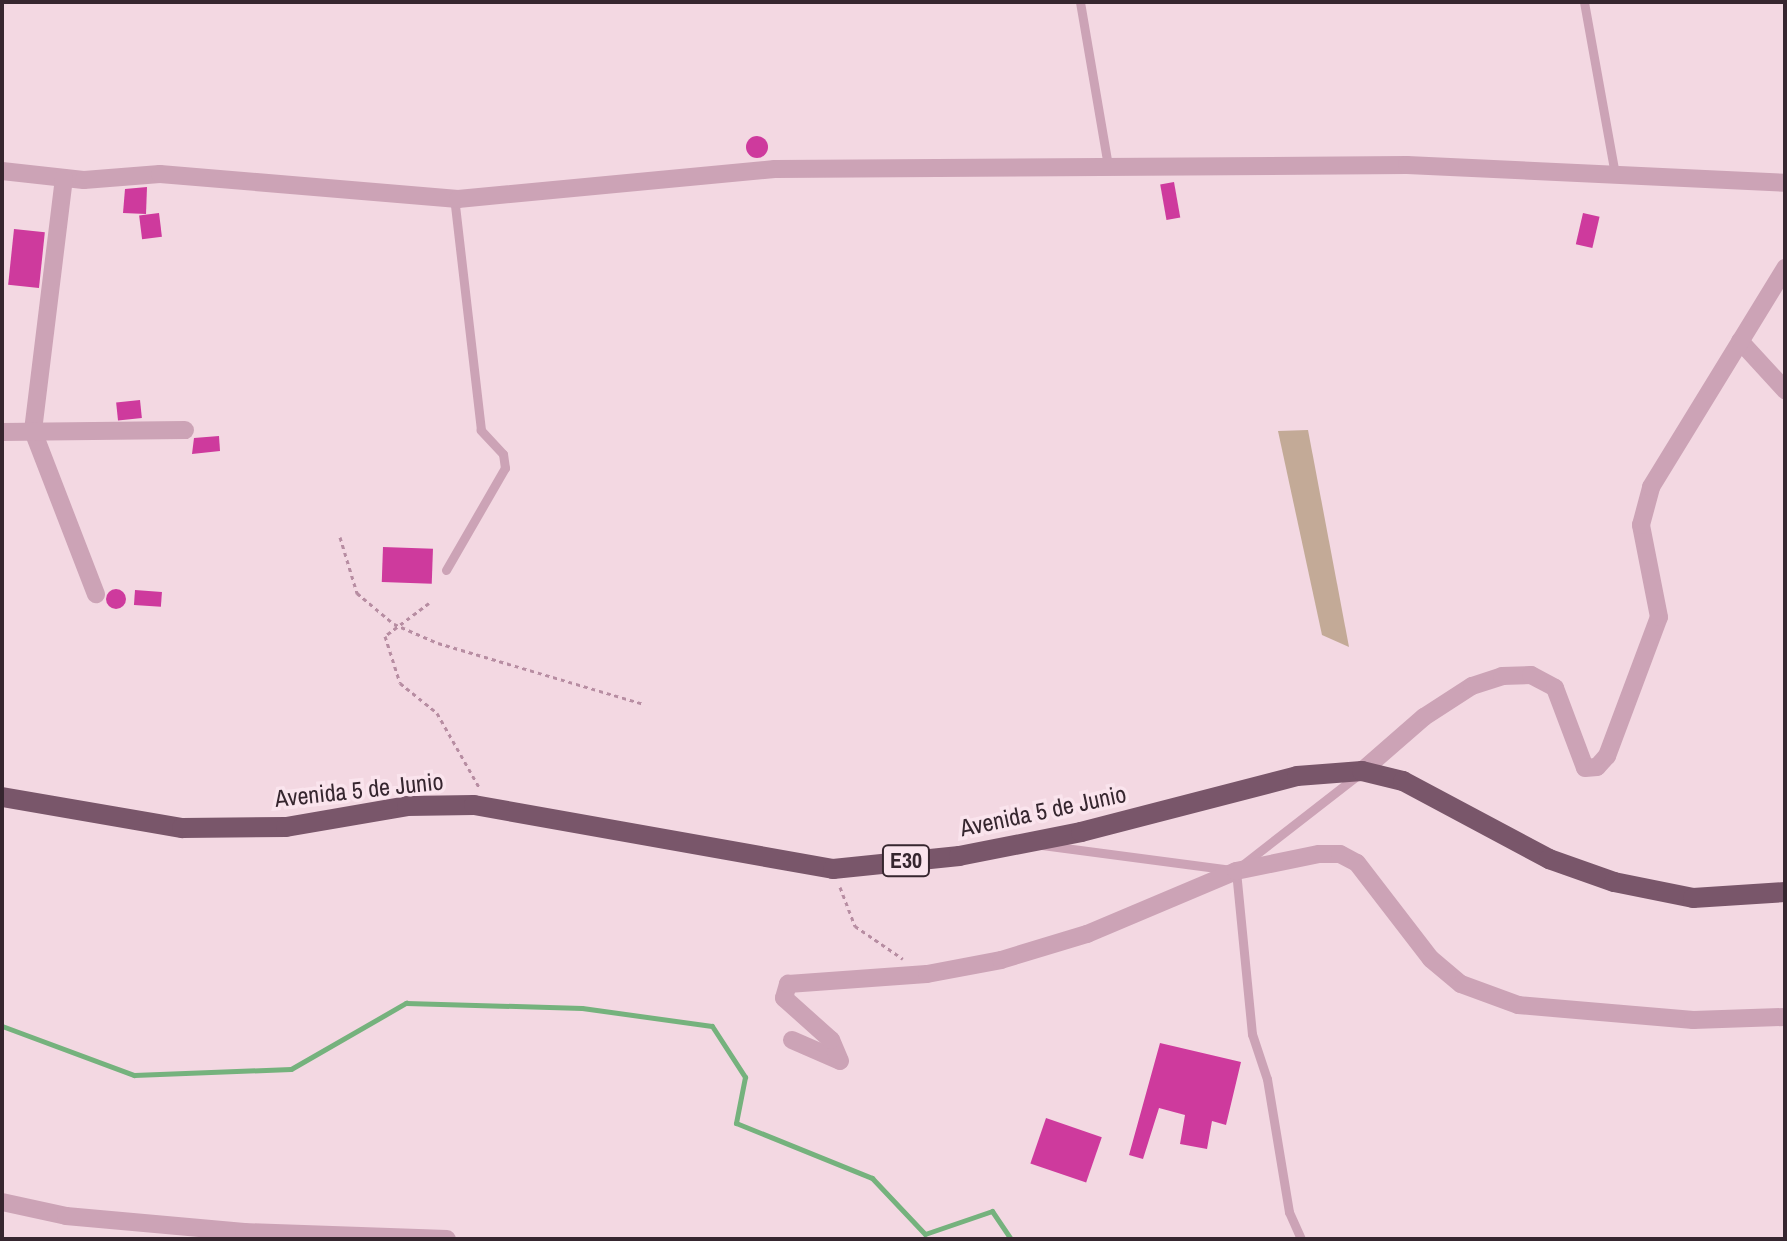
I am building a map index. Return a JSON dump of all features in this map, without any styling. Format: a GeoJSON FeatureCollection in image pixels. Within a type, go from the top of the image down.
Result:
{"type":"FeatureCollection","features":[{"type":"Feature","properties":{"kind":"main road","name":"Avenida 5 de Junio"},"geometry":{"type":"LineString","coordinates":[[2,797],[182,828],[286,827],[407,806],[490,808],[833,869],[1029,842],[1297,776],[1362,771],[1403,781],[1549,859],[1614,882],[1693,898],[1785,892]]}},
{"type":"Feature","properties":{"kind":"street"},"geometry":{"type":"LineString","coordinates":[[2,171],[64,178],[160,174],[454,198],[775,169],[1407,165],[1785,183]]}},
{"type":"Feature","properties":{"kind":"street"},"geometry":{"type":"LineString","coordinates":[[64,178],[33,431],[96,594]]}},
{"type":"Feature","properties":{"kind":"street"},"geometry":{"type":"LineString","coordinates":[[1362,771],[1424,717],[1472,686],[1502,676],[1531,675],[1555,688],[1585,768],[1607,756],[1659,617],[1642,512],[1651,487],[1785,268]]}},
{"type":"Feature","properties":{"kind":"street"},"geometry":{"type":"LineString","coordinates":[[1740,341],[1785,390]]}},
{"type":"Feature","properties":{"kind":"street"},"geometry":{"type":"LineString","coordinates":[[2,432],[185,430]]}},
{"type":"Feature","properties":{"kind":"street"},"geometry":{"type":"LineString","coordinates":[[792,1040],[840,1061],[831,1040],[784,998],[788,984],[927,974],[1087,934],[1236,871],[1340,854],[1357,863],[1431,959],[1461,984],[1518,1005],[1693,1020],[1785,1017]]}},
{"type":"Feature","properties":{"kind":"street"},"geometry":{"type":"LineString","coordinates":[[2,1202],[66,1216],[229,1230],[447,1239]]}},
{"type":"Feature","properties":{"kind":"lane"},"geometry":{"type":"LineString","coordinates":[[1080,2],[1108,166]]}},
{"type":"Feature","properties":{"kind":"lane"},"geometry":{"type":"LineString","coordinates":[[1584,2],[1615,175]]}},
{"type":"Feature","properties":{"kind":"lane"},"geometry":{"type":"LineString","coordinates":[[446,570],[505,468],[503,454],[481,430],[454,198]]}},
{"type":"Feature","properties":{"kind":"lane"},"geometry":{"type":"LineString","coordinates":[[1236,871],[1275,834],[1362,771]]}},
{"type":"Feature","properties":{"kind":"lane"},"geometry":{"type":"LineString","coordinates":[[1029,842],[1081,854],[1209,862],[1236,871]]}},
{"type":"Feature","properties":{"kind":"lane"},"geometry":{"type":"LineString","coordinates":[[1236,871],[1252,1034],[1267,1079],[1289,1212],[1301,1239]]}},
{"type":"Feature","properties":{"kind":"path"},"geometry":{"type":"LineString","coordinates":[[340,537],[357,593],[394,624],[438,643],[644,704]]}},
{"type":"Feature","properties":{"kind":"path"},"geometry":{"type":"LineString","coordinates":[[429,603],[394,624],[385,636],[400,683],[437,713],[490,808]]}},
{"type":"Feature","properties":{"kind":"path"},"geometry":{"type":"LineString","coordinates":[[833,869],[855,926],[927,974]]}},
{"type":"Feature","properties":{"kind":"shaded area"},"geometry":{"type":"Polygon","coordinates":[[[1308,430],[1349,647],[1322,635],[1278,431],[1308,430]]]}},
{"type":"Feature","properties":{"kind":"building"},"geometry":{"type":"Polygon","coordinates":[[[757,136],[765,139],[768,147],[765,155],[757,158],[749,155],[746,147],[749,139],[757,136]]]}},
{"type":"Feature","properties":{"kind":"building"},"geometry":{"type":"Polygon","coordinates":[[[1174,182],[1180,217],[1166,220],[1160,184],[1174,182]]]}},
{"type":"Feature","properties":{"kind":"building"},"geometry":{"type":"Polygon","coordinates":[[[147,187],[146,214],[123,213],[125,189],[147,187]]]}},
{"type":"Feature","properties":{"kind":"building"},"geometry":{"type":"Polygon","coordinates":[[[159,213],[162,237],[142,239],[139,215],[159,213]]]}},
{"type":"Feature","properties":{"kind":"building"},"geometry":{"type":"Polygon","coordinates":[[[1583,213],[1600,217],[1592,248],[1576,244],[1583,213]]]}},
{"type":"Feature","properties":{"kind":"building"},"geometry":{"type":"Polygon","coordinates":[[[14,229],[45,232],[39,288],[8,285],[14,229]]]}},
{"type":"Feature","properties":{"kind":"building"},"geometry":{"type":"Polygon","coordinates":[[[140,400],[142,418],[118,420],[116,403],[140,400]]]}},
{"type":"Feature","properties":{"kind":"building"},"geometry":{"type":"Polygon","coordinates":[[[219,436],[220,451],[192,454],[194,438],[219,436]]]}},
{"type":"Feature","properties":{"kind":"building"},"geometry":{"type":"Polygon","coordinates":[[[383,547],[433,549],[432,584],[382,582],[383,547]]]}},
{"type":"Feature","properties":{"kind":"building"},"geometry":{"type":"Polygon","coordinates":[[[116,589],[123,592],[126,599],[123,606],[116,609],[109,606],[106,599],[109,592],[116,589]]]}},
{"type":"Feature","properties":{"kind":"building"},"geometry":{"type":"Polygon","coordinates":[[[135,590],[162,592],[161,607],[134,605],[135,590]]]}},
{"type":"Feature","properties":{"kind":"building"},"geometry":{"type":"Polygon","coordinates":[[[1160,1043],[1241,1062],[1226,1125],[1212,1121],[1207,1149],[1180,1144],[1185,1115],[1159,1108],[1143,1159],[1129,1155],[1160,1043]]]}},
{"type":"Feature","properties":{"kind":"building"},"geometry":{"type":"Polygon","coordinates":[[[1046,1118],[1102,1137],[1086,1183],[1030,1163],[1046,1118]]]}},
{"type":"Feature","properties":{"kind":"waterway"},"geometry":{"type":"LineString","coordinates":[[2,1026],[134,1075],[291,1069],[406,1003],[582,1008],[712,1026],[745,1077],[736,1123],[872,1178],[925,1234],[992,1211],[1011,1239]]}}]}
